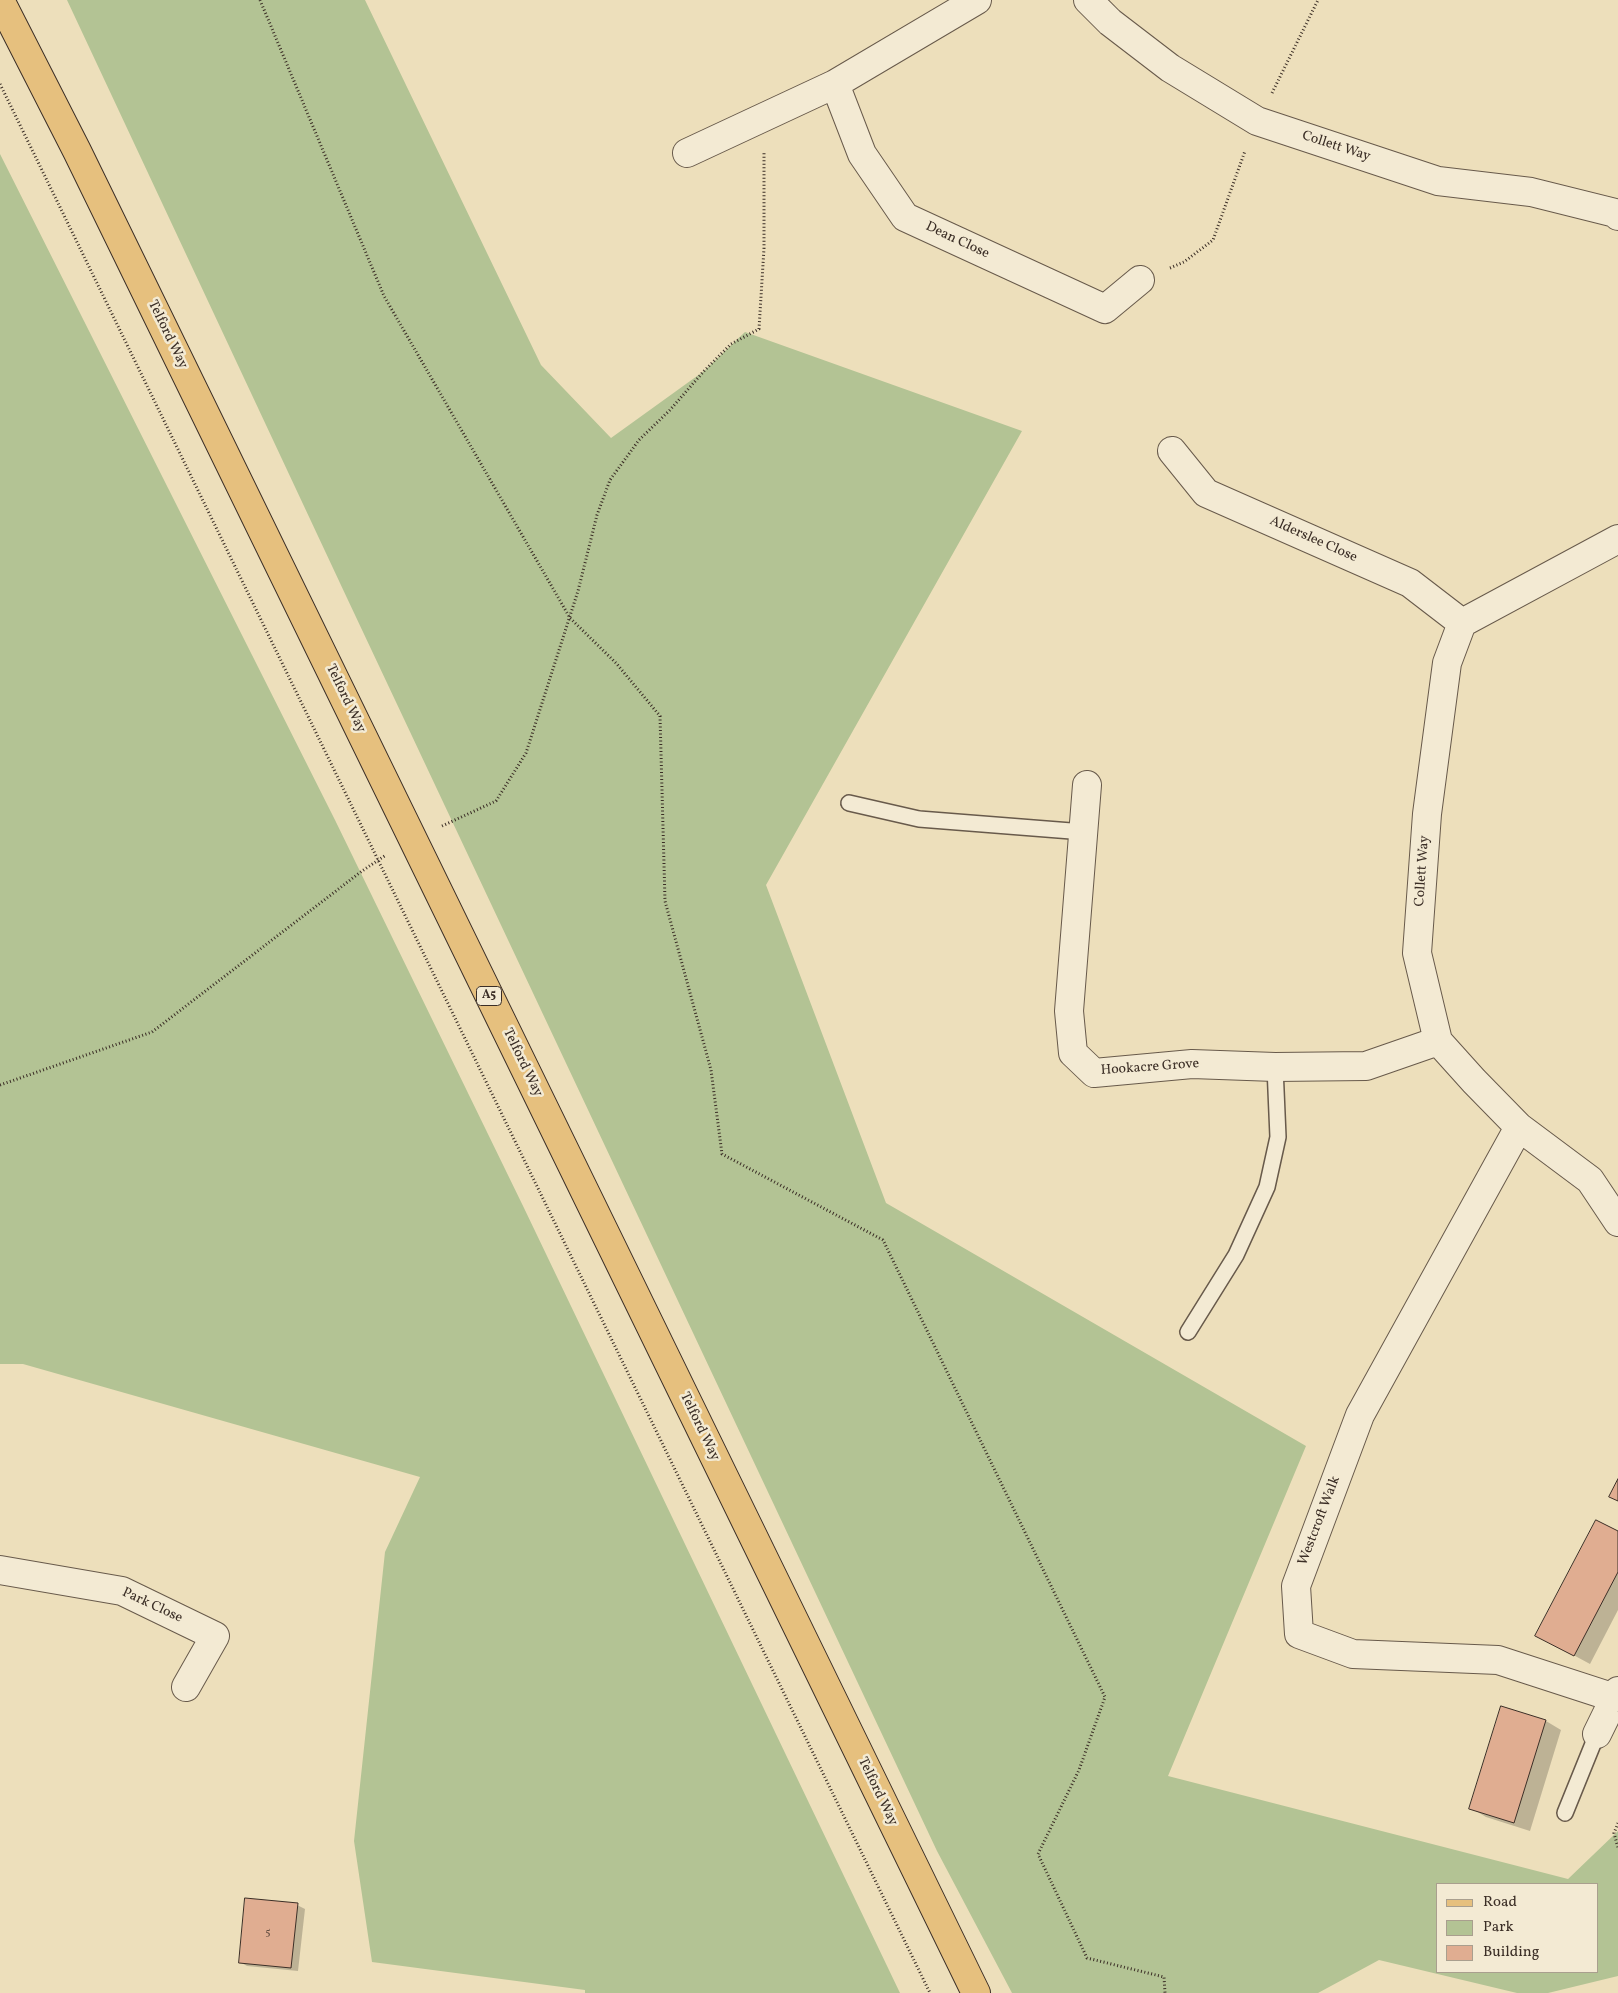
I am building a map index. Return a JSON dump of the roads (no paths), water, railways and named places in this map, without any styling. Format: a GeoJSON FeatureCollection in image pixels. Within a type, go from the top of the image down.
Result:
{"type":"FeatureCollection","features":[{"type":"Feature","properties":{"kind":"main road","name":"Telford Way"},"geometry":{"type":"LineString","coordinates":[[0,0],[81,160],[976,1993]]}},
{"type":"Feature","properties":{"kind":"street"},"geometry":{"type":"LineString","coordinates":[[687,153],[836,84],[977,0]]}},
{"type":"Feature","properties":{"kind":"street","name":"Collett Way"},"geometry":{"type":"LineString","coordinates":[[1088,0],[1110,22],[1170,68],[1257,121],[1438,181],[1531,192],[1615,213],[1618,216]]}},
{"type":"Feature","properties":{"kind":"street","name":"Dean Close"},"geometry":{"type":"LineString","coordinates":[[836,84],[862,154],[905,217],[1105,309],[1140,280]]}},
{"type":"Feature","properties":{"kind":"street","name":"Alderslee Close"},"geometry":{"type":"LineString","coordinates":[[1172,451],[1206,493],[1410,583],[1462,623]]}},
{"type":"Feature","properties":{"kind":"street"},"geometry":{"type":"LineString","coordinates":[[1462,623],[1618,539]]}},
{"type":"Feature","properties":{"kind":"street","name":"Collett Way"},"geometry":{"type":"LineString","coordinates":[[1462,623],[1447,663],[1427,814],[1417,953],[1438,1041],[1474,1082],[1519,1127],[1590,1180],[1618,1222]]}},
{"type":"Feature","properties":{"kind":"street","name":"Hookacre Grove"},"geometry":{"type":"LineString","coordinates":[[1087,785],[1069,1011],[1073,1053],[1094,1072],[1192,1064],[1275,1067],[1366,1066],[1438,1041]]}},
{"type":"Feature","properties":{"kind":"street","name":"Westcroft Walk"},"geometry":{"type":"LineString","coordinates":[[1519,1127],[1360,1415],[1296,1586],[1299,1634],[1353,1654],[1498,1660],[1616,1694]]}},
{"type":"Feature","properties":{"kind":"street","name":"Park Close"},"geometry":{"type":"LineString","coordinates":[[0,1570],[122,1591],[215,1636],[186,1687]]}},
{"type":"Feature","properties":{"kind":"street"},"geometry":{"type":"LineString","coordinates":[[1597,1734],[1616,1694]]}},
{"type":"Feature","properties":{"kind":"lane"},"geometry":{"type":"LineString","coordinates":[[849,803],[919,819],[1084,832]]}},
{"type":"Feature","properties":{"kind":"lane"},"geometry":{"type":"LineString","coordinates":[[1188,1332],[1236,1255],[1267,1187],[1278,1137],[1275,1067]]}},
{"type":"Feature","properties":{"kind":"lane"},"geometry":{"type":"LineString","coordinates":[[1565,1812],[1597,1734]]}}]}
